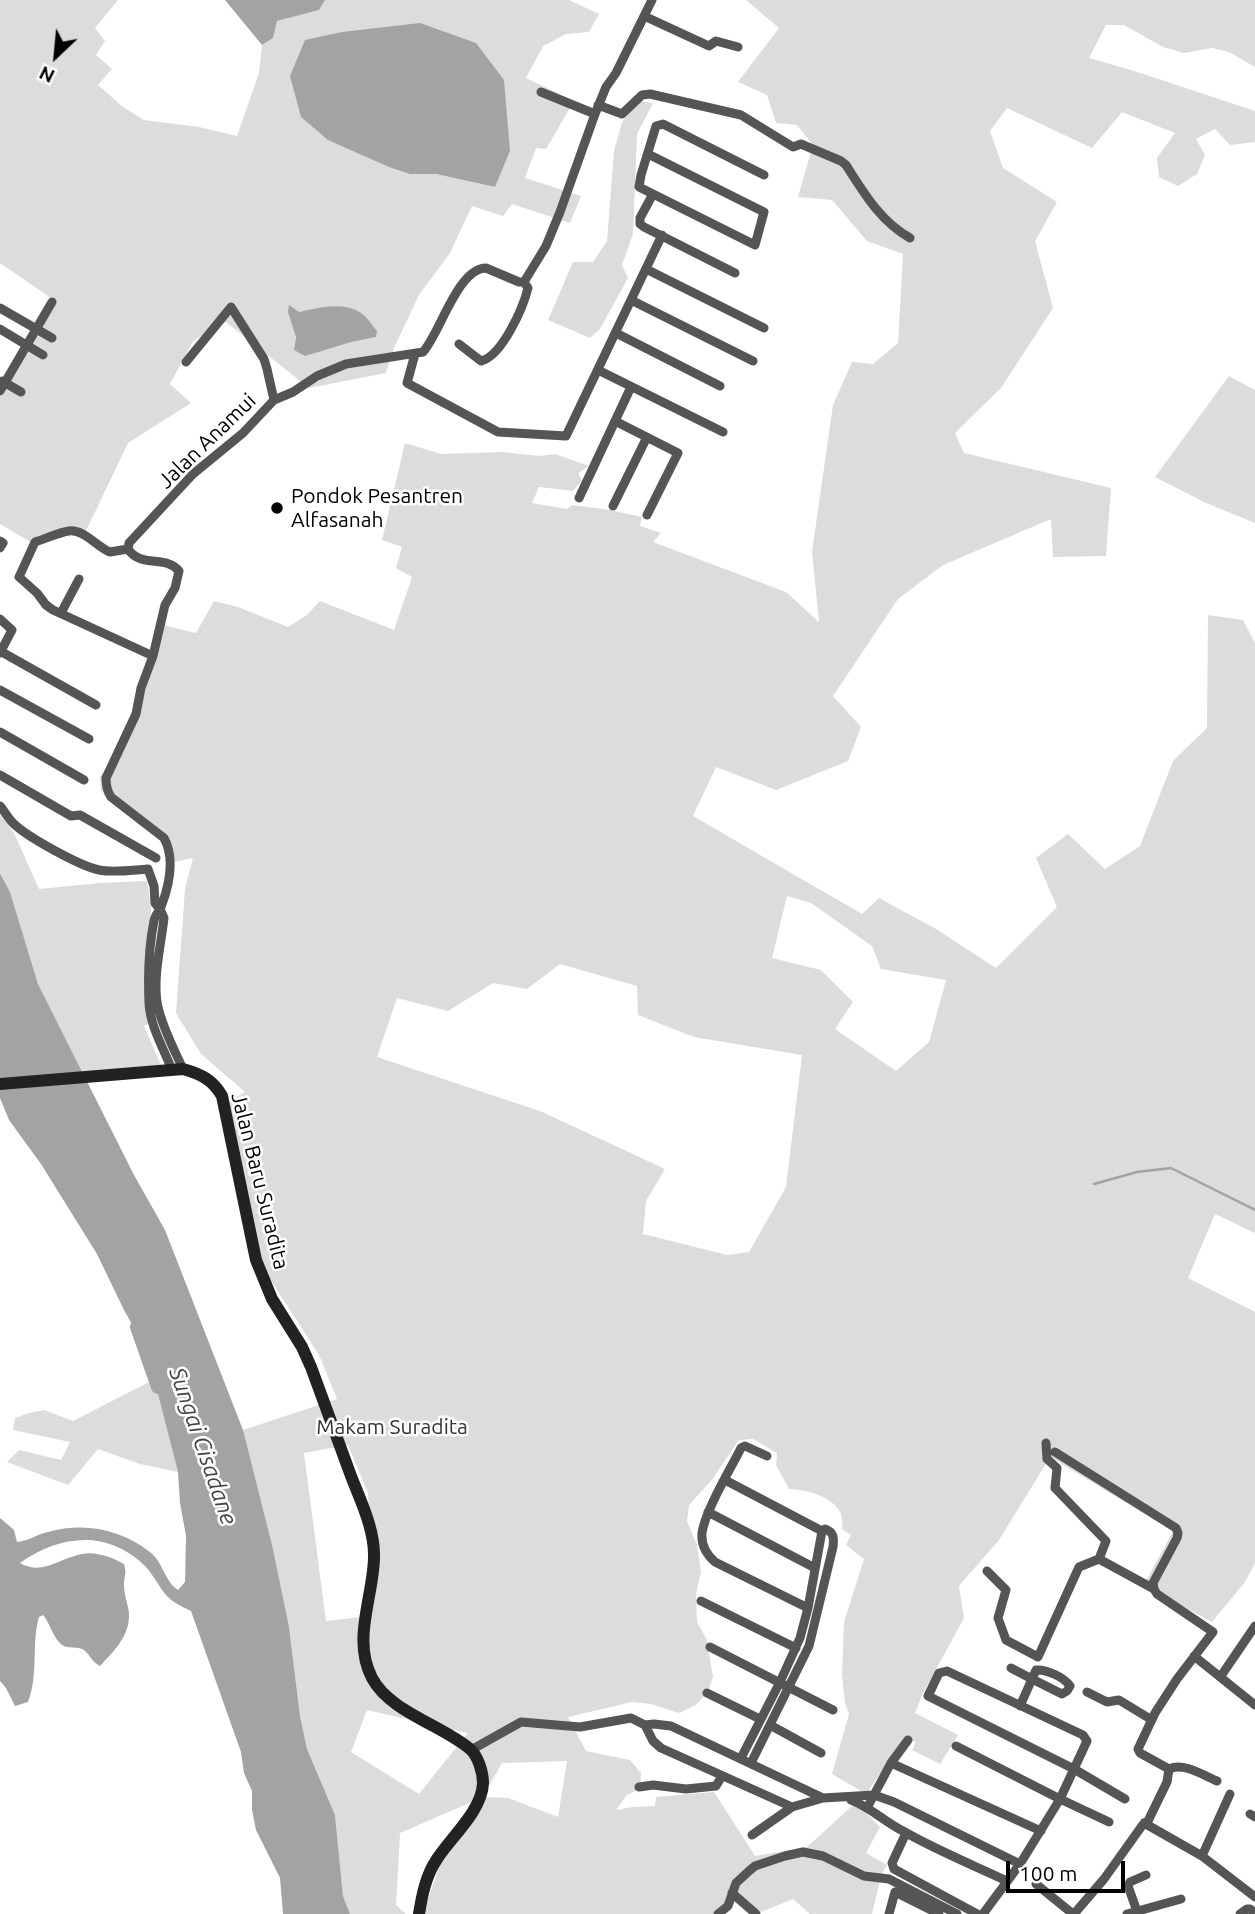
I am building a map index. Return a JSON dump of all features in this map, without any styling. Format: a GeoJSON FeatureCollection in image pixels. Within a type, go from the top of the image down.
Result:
{"type":"FeatureCollection","features":[{"type":"Feature","properties":{"kind":"main road"},"geometry":{"type":"LineString","coordinates":[[0,1084],[173,1070]]}},
{"type":"Feature","properties":{"kind":"main road","name":"Jalan Baru Suradita"},"geometry":{"type":"LineString","coordinates":[[173,1070],[196,1073],[209,1080],[222,1096],[257,1260],[272,1299],[302,1347],[311,1367],[369,1526],[374,1556],[363,1644],[367,1667],[378,1688],[396,1704],[471,1750]]}},
{"type":"Feature","properties":{"kind":"main road"},"geometry":{"type":"LineString","coordinates":[[419,1914],[423,1890],[435,1860],[467,1821],[482,1793],[478,1760],[471,1750]]}},
{"type":"Feature","properties":{"kind":"street"},"geometry":{"type":"LineString","coordinates":[[524,282],[546,246],[597,110],[652,0]]}},
{"type":"Feature","properties":{"kind":"street"},"geometry":{"type":"LineString","coordinates":[[644,16],[709,46],[716,41],[738,47]]}},
{"type":"Feature","properties":{"kind":"street"},"geometry":{"type":"LineString","coordinates":[[541,92],[597,110],[622,114],[642,95],[650,94],[741,115],[793,147],[802,144],[841,161],[874,208],[896,230],[910,238]]}},
{"type":"Feature","properties":{"kind":"street"},"geometry":{"type":"LineString","coordinates":[[648,154],[764,212],[755,245],[639,187],[641,175],[656,126],[663,124],[764,175]]}},
{"type":"Feature","properties":{"kind":"street"},"geometry":{"type":"LineString","coordinates":[[653,194],[640,218],[640,224],[734,272]]}},
{"type":"Feature","properties":{"kind":"street"},"geometry":{"type":"LineString","coordinates":[[524,282],[486,268],[470,272],[447,308],[431,343],[423,352],[415,354],[407,383],[498,432],[566,436],[662,235]]}},
{"type":"Feature","properties":{"kind":"street"},"geometry":{"type":"LineString","coordinates":[[646,269],[764,328]]}},
{"type":"Feature","properties":{"kind":"street"},"geometry":{"type":"LineString","coordinates":[[459,344],[481,361],[489,359],[507,335],[525,300],[528,288],[524,282]]}},
{"type":"Feature","properties":{"kind":"street"},"geometry":{"type":"LineString","coordinates":[[631,300],[753,361]]}},
{"type":"Feature","properties":{"kind":"street"},"geometry":{"type":"LineString","coordinates":[[21,393],[2,385],[51,302]]}},
{"type":"Feature","properties":{"kind":"street"},"geometry":{"type":"LineString","coordinates":[[186,362],[231,307],[264,359],[274,400]]}},
{"type":"Feature","properties":{"kind":"street"},"geometry":{"type":"LineString","coordinates":[[0,308],[52,338]]}},
{"type":"Feature","properties":{"kind":"street"},"geometry":{"type":"LineString","coordinates":[[0,329],[43,355]]}},
{"type":"Feature","properties":{"kind":"street"},"geometry":{"type":"LineString","coordinates":[[616,333],[720,386]]}},
{"type":"Feature","properties":{"kind":"street","name":"Jalan Anamui"},"geometry":{"type":"LineString","coordinates":[[128,549],[129,543],[192,474],[243,433],[274,400],[346,363],[415,354]]}},
{"type":"Feature","properties":{"kind":"street"},"geometry":{"type":"LineString","coordinates":[[598,370],[723,432]]}},
{"type":"Feature","properties":{"kind":"street"},"geometry":{"type":"LineString","coordinates":[[579,498],[631,387]]}},
{"type":"Feature","properties":{"kind":"street"},"geometry":{"type":"LineString","coordinates":[[615,421],[678,453],[647,515]]}},
{"type":"Feature","properties":{"kind":"street"},"geometry":{"type":"LineString","coordinates":[[612,506],[646,437]]}},
{"type":"Feature","properties":{"kind":"street"},"geometry":{"type":"LineString","coordinates":[[153,656],[46,605],[19,579],[35,542],[72,531],[105,550],[114,553],[128,549],[142,560],[175,566],[179,572],[166,606],[153,656],[141,688],[136,714],[106,778],[111,797],[164,838],[169,848],[170,872],[160,909]]}},
{"type":"Feature","properties":{"kind":"street"},"geometry":{"type":"LineString","coordinates":[[0,541],[3,542],[0,548]]}},
{"type":"Feature","properties":{"kind":"street"},"geometry":{"type":"LineString","coordinates":[[61,613],[79,579]]}},
{"type":"Feature","properties":{"kind":"street"},"geometry":{"type":"LineString","coordinates":[[0,619],[12,630],[0,652],[96,705]]}},
{"type":"Feature","properties":{"kind":"street"},"geometry":{"type":"LineString","coordinates":[[0,690],[89,739]]}},
{"type":"Feature","properties":{"kind":"street"},"geometry":{"type":"LineString","coordinates":[[0,732],[83,780]]}},
{"type":"Feature","properties":{"kind":"street"},"geometry":{"type":"LineString","coordinates":[[0,775],[71,816],[80,815],[156,858]]}},
{"type":"Feature","properties":{"kind":"street"},"geometry":{"type":"LineString","coordinates":[[0,806],[11,821],[31,837],[83,864],[111,872],[148,869],[154,886],[155,903],[164,918],[157,1004],[173,1070]]}},
{"type":"Feature","properties":{"kind":"street"},"geometry":{"type":"LineString","coordinates":[[987,1572],[1006,1590],[998,1618],[1006,1640],[1038,1657],[1079,1567],[1099,1559],[1106,1541],[1055,1488],[1057,1468],[1047,1459],[1046,1443]]}},
{"type":"Feature","properties":{"kind":"street"},"geometry":{"type":"LineString","coordinates":[[767,1456],[751,1447],[743,1447],[708,1512],[702,1535],[704,1546],[715,1562],[808,1608]]}},
{"type":"Feature","properties":{"kind":"street"},"geometry":{"type":"LineString","coordinates":[[1055,1451],[1176,1528],[1177,1538],[1153,1583],[1154,1589],[1157,1594],[1213,1632],[1177,1679],[1152,1720],[1138,1752],[1169,1769],[1182,1767],[1217,1781]]}},
{"type":"Feature","properties":{"kind":"street"},"geometry":{"type":"LineString","coordinates":[[725,1480],[822,1531],[825,1529],[832,1533],[834,1539],[811,1639],[751,1763]]}},
{"type":"Feature","properties":{"kind":"street"},"geometry":{"type":"LineString","coordinates":[[708,1512],[815,1568]]}},
{"type":"Feature","properties":{"kind":"street"},"geometry":{"type":"LineString","coordinates":[[740,1758],[796,1648],[808,1608],[822,1531]]}},
{"type":"Feature","properties":{"kind":"street"},"geometry":{"type":"LineString","coordinates":[[1099,1559],[1154,1589]]}},
{"type":"Feature","properties":{"kind":"street"},"geometry":{"type":"LineString","coordinates":[[701,1601],[796,1648]]}},
{"type":"Feature","properties":{"kind":"street"},"geometry":{"type":"LineString","coordinates":[[1221,1676],[1255,1626]]}},
{"type":"Feature","properties":{"kind":"street"},"geometry":{"type":"LineString","coordinates":[[710,1647],[833,1710]]}},
{"type":"Feature","properties":{"kind":"street"},"geometry":{"type":"LineString","coordinates":[[1194,1656],[1255,1705]]}},
{"type":"Feature","properties":{"kind":"street"},"geometry":{"type":"LineString","coordinates":[[1011,1668],[1032,1679],[1020,1706]]}},
{"type":"Feature","properties":{"kind":"street"},"geometry":{"type":"LineString","coordinates":[[983,1914],[1041,1830],[1060,1798],[1074,1769],[1087,1741],[1086,1738],[947,1671],[939,1673],[928,1696],[1074,1769],[1125,1799]]}},
{"type":"Feature","properties":{"kind":"street"},"geometry":{"type":"LineString","coordinates":[[1087,1692],[1107,1702],[1119,1700],[1152,1720]]}},
{"type":"Feature","properties":{"kind":"street"},"geometry":{"type":"LineString","coordinates":[[707,1693],[760,1720]]}},
{"type":"Feature","properties":{"kind":"street"},"geometry":{"type":"LineString","coordinates":[[471,1750],[522,1722],[580,1727],[631,1718],[645,1725],[671,1726],[823,1798]]}},
{"type":"Feature","properties":{"kind":"street"},"geometry":{"type":"LineString","coordinates":[[645,1725],[653,1741],[661,1748],[792,1807]]}},
{"type":"Feature","properties":{"kind":"street"},"geometry":{"type":"LineString","coordinates":[[770,1725],[821,1754]]}},
{"type":"Feature","properties":{"kind":"street"},"geometry":{"type":"LineString","coordinates":[[867,1808],[891,1763],[908,1740]]}},
{"type":"Feature","properties":{"kind":"street"},"geometry":{"type":"LineString","coordinates":[[956,1746],[1110,1822]]}},
{"type":"Feature","properties":{"kind":"street"},"geometry":{"type":"LineString","coordinates":[[891,1763],[1041,1830]]}},
{"type":"Feature","properties":{"kind":"street"},"geometry":{"type":"LineString","coordinates":[[1036,1884],[1074,1914],[1104,1879],[1143,1824],[1147,1824],[1167,1782],[1169,1769]]}},
{"type":"Feature","properties":{"kind":"street"},"geometry":{"type":"LineString","coordinates":[[639,1787],[653,1784],[687,1788],[716,1786],[722,1776]]}},
{"type":"Feature","properties":{"kind":"street"},"geometry":{"type":"LineString","coordinates":[[1202,1856],[1230,1794]]}},
{"type":"Feature","properties":{"kind":"street"},"geometry":{"type":"LineString","coordinates":[[752,1835],[792,1807],[823,1798],[874,1795],[894,1802],[1020,1864]]}},
{"type":"Feature","properties":{"kind":"street"},"geometry":{"type":"LineString","coordinates":[[845,1797],[862,1803],[887,1823],[906,1833],[1007,1881]]}},
{"type":"Feature","properties":{"kind":"street"},"geometry":{"type":"LineString","coordinates":[[1147,1824],[1202,1856],[1255,1898]]}},
{"type":"Feature","properties":{"kind":"street"},"geometry":{"type":"LineString","coordinates":[[906,1833],[892,1863],[894,1869],[977,1914]]}},
{"type":"Feature","properties":{"kind":"street"},"geometry":{"type":"LineString","coordinates":[[718,1914],[728,1906],[736,1884],[755,1866],[796,1853],[811,1852],[864,1876],[889,1879],[957,1914]]}},
{"type":"Feature","properties":{"kind":"street"},"geometry":{"type":"LineString","coordinates":[[1146,1875],[1130,1882],[1128,1886],[1134,1913],[1181,1899]]}},
{"type":"Feature","properties":{"kind":"street"},"geometry":{"type":"LineString","coordinates":[[889,1914],[895,1892],[939,1914]]}},
{"type":"Feature","properties":{"kind":"street"},"geometry":{"type":"LineString","coordinates":[[732,1893],[756,1914]]}},
{"type":"Feature","properties":{"kind":"street"},"geometry":{"type":"LineString","coordinates":[[1240,1914],[1247,1909],[1255,1913]]}},
{"type":"Feature","properties":{"kind":"green space"},"geometry":{"type":"Polygon","coordinates":[[[0,0],[118,0],[95,28],[105,41],[96,55],[112,69],[98,85],[123,107],[144,120],[199,127],[237,136],[259,73],[262,45],[273,38],[276,21],[319,10],[325,0],[569,0],[599,14],[589,32],[566,34],[543,46],[526,78],[574,101],[546,149],[536,148],[525,178],[581,196],[570,223],[512,204],[503,216],[472,206],[450,253],[419,295],[394,348],[386,373],[309,388],[226,322],[193,341],[170,384],[191,403],[128,443],[83,537],[67,528],[34,544],[0,524],[0,385],[51,298],[0,263],[0,0]],[[510,151],[436,174],[495,187],[510,151]],[[316,308],[299,312],[294,350],[376,337],[316,308]]]}},
{"type":"Feature","properties":{"kind":"green space","name":"Makam Suradita"},"geometry":{"type":"Polygon","coordinates":[[[746,0],[1255,0],[1255,67],[1229,52],[1212,48],[1184,53],[1163,47],[1124,25],[1106,25],[1089,58],[1255,111],[1255,142],[1230,145],[1215,129],[1196,139],[1205,155],[1197,174],[1178,186],[1159,177],[1157,158],[1175,133],[1122,112],[1092,148],[1007,108],[990,131],[1003,168],[1057,202],[1035,241],[1053,308],[1001,388],[955,433],[964,453],[1111,488],[1106,556],[1053,557],[1051,519],[943,565],[898,599],[833,696],[861,727],[848,761],[776,790],[716,767],[693,816],[862,914],[879,898],[936,929],[996,968],[1057,907],[1036,858],[1068,834],[1105,869],[1140,846],[1173,761],[1207,728],[1208,615],[1243,620],[1255,643],[1255,1233],[1215,1214],[1188,1278],[1255,1312],[1255,1563],[1245,1582],[1212,1622],[1144,1585],[1173,1531],[1050,1457],[999,1540],[959,1586],[964,1618],[915,1713],[958,1735],[940,1764],[912,1750],[916,1742],[905,1738],[866,1794],[832,1774],[849,1714],[842,1675],[844,1622],[864,1559],[846,1545],[851,1535],[842,1529],[842,1516],[831,1501],[818,1494],[789,1489],[776,1465],[777,1453],[753,1439],[739,1440],[711,1481],[689,1505],[687,1521],[697,1545],[701,1572],[696,1594],[697,1622],[707,1640],[713,1677],[708,1692],[696,1705],[679,1713],[651,1704],[632,1702],[568,1717],[586,1751],[630,1760],[641,1773],[640,1789],[627,1795],[616,1810],[655,1806],[656,1797],[714,1792],[755,1856],[807,1847],[853,1805],[861,1808],[880,1827],[866,1853],[887,1865],[882,1873],[872,1914],[810,1914],[793,1899],[761,1912],[739,1897],[721,1914],[423,1914],[446,1847],[481,1798],[400,1833],[396,1905],[406,1914],[350,1914],[343,1896],[335,1815],[307,1749],[300,1716],[289,1627],[243,1430],[337,1399],[319,1355],[250,1248],[221,1106],[245,1092],[201,1054],[176,1013],[185,889],[193,858],[174,862],[168,843],[107,797],[101,790],[100,777],[127,742],[139,712],[163,625],[196,633],[214,601],[238,607],[288,627],[307,615],[320,601],[394,630],[412,577],[396,568],[402,547],[382,540],[405,443],[441,454],[555,454],[589,466],[578,473],[582,480],[573,491],[539,487],[532,503],[567,509],[572,505],[642,517],[640,526],[661,533],[653,542],[786,592],[819,622],[812,552],[833,405],[852,362],[873,364],[898,343],[903,254],[867,241],[832,200],[798,197],[813,145],[797,125],[776,123],[767,95],[738,82],[779,28],[746,0]],[[787,896],[772,958],[821,970],[853,1002],[835,1029],[896,1071],[929,1042],[946,980],[881,969],[872,946],[811,903],[787,896]],[[560,964],[527,989],[493,983],[448,1011],[397,998],[377,1057],[540,1111],[665,1169],[646,1201],[643,1234],[727,1255],[749,1252],[786,1187],[802,1055],[694,1037],[638,1015],[637,986],[560,964]],[[348,1445],[304,1453],[326,1621],[362,1617],[371,1550],[368,1493],[348,1445]],[[367,1710],[351,1752],[419,1794],[467,1733],[367,1710]],[[567,1761],[502,1763],[483,1797],[508,1798],[558,1817],[567,1761]]]}},
{"type":"Feature","properties":{"kind":"green space"},"geometry":{"type":"Polygon","coordinates":[[[639,101],[653,103],[637,134],[633,234],[622,265],[628,278],[600,329],[590,338],[548,320],[573,262],[593,262],[607,241],[614,151],[622,122],[639,101]]]}},
{"type":"Feature","properties":{"kind":"green space"},"geometry":{"type":"Polygon","coordinates":[[[1229,376],[1255,390],[1255,523],[1206,503],[1155,477],[1229,376]]]}},
{"type":"Feature","properties":{"kind":"green space"},"geometry":{"type":"Polygon","coordinates":[[[0,815],[14,833],[39,889],[147,881],[151,907],[147,992],[150,1023],[144,1026],[161,1065],[85,1077],[38,984],[10,892],[0,872],[0,815]]]}},
{"type":"Feature","properties":{"kind":"green space"},"geometry":{"type":"Polygon","coordinates":[[[155,1379],[178,1472],[140,1464],[98,1449],[68,1485],[7,1462],[19,1450],[61,1460],[70,1442],[13,1430],[15,1418],[44,1410],[73,1421],[155,1379]]]}},
{"type":"Feature","properties":{"kind":"water"},"geometry":{"type":"Polygon","coordinates":[[[225,0],[325,0],[319,10],[277,21],[273,38],[262,45],[225,0]]]}},
{"type":"Feature","properties":{"kind":"water"},"geometry":{"type":"Polygon","coordinates":[[[420,23],[476,43],[504,80],[510,151],[495,187],[436,174],[410,174],[389,167],[328,140],[301,117],[290,76],[305,40],[342,32],[420,23]]]}},
{"type":"Feature","properties":{"kind":"water"},"geometry":{"type":"Polygon","coordinates":[[[289,305],[299,312],[330,306],[354,309],[377,331],[376,337],[305,356],[294,350],[296,337],[288,312],[289,305]]]}},
{"type":"Feature","properties":{"kind":"water"},"geometry":{"type":"Polygon","coordinates":[[[0,873],[10,892],[38,984],[134,1175],[165,1230],[243,1430],[289,1627],[300,1716],[307,1749],[335,1815],[343,1896],[350,1914],[283,1914],[280,1878],[256,1830],[252,1791],[244,1773],[241,1752],[191,1611],[168,1597],[145,1566],[130,1554],[99,1541],[83,1540],[51,1546],[20,1563],[28,1567],[44,1567],[87,1553],[119,1561],[125,1567],[124,1589],[129,1621],[120,1642],[100,1666],[84,1650],[62,1645],[43,1615],[39,1617],[35,1638],[33,1681],[28,1702],[15,1706],[0,1681],[0,1518],[14,1530],[17,1542],[61,1529],[88,1528],[114,1533],[150,1552],[178,1590],[185,1582],[186,1536],[178,1472],[147,1351],[97,1254],[41,1164],[9,1120],[0,1098],[0,873]]]}},
{"type":"Feature","properties":{"kind":"waterway"},"geometry":{"type":"LineString","coordinates":[[1094,1184],[1137,1172],[1171,1168],[1255,1210]]}},
{"type":"Feature","properties":{"kind":"waterway","name":"Sungai Cisadane"},"geometry":{"type":"LineString","coordinates":[[137,1327],[158,1387]]}},
{"type":"Feature","properties":{"kind":"place","name":"Pondok Pesantren Alfasanah"},"geometry":{"type":"Point","coordinates":[277,508]}}]}
